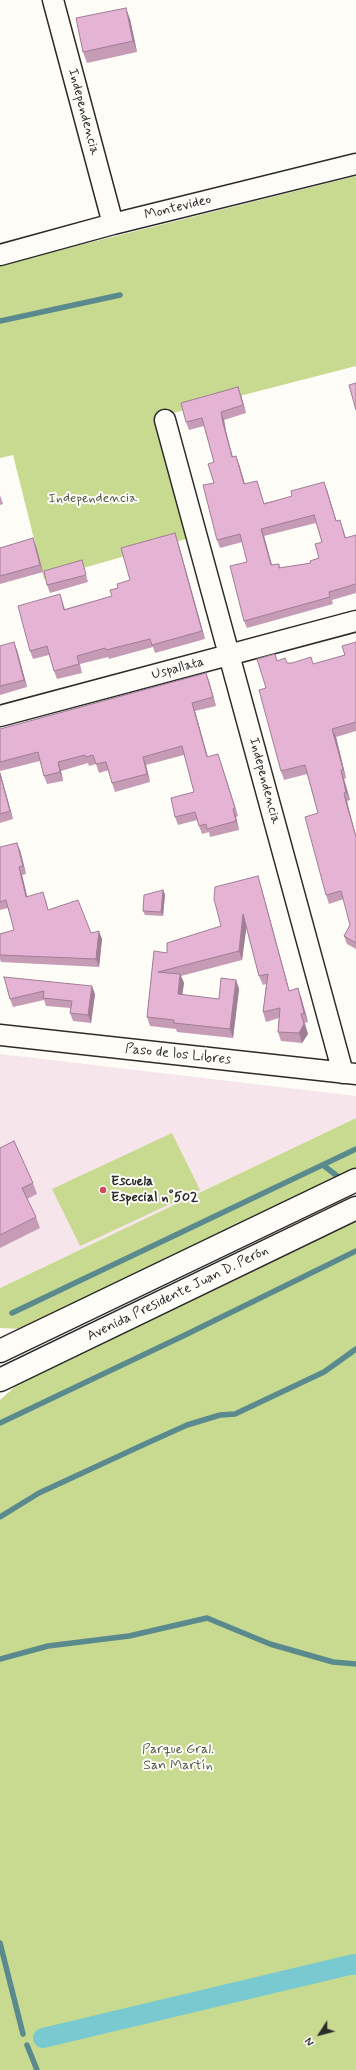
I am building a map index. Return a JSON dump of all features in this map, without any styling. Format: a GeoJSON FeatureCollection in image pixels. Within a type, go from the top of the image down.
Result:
{"type":"FeatureCollection","features":[{"type":"Feature","properties":{"kind":"main road","name":"Avenida Presidente Juan D. Perón"},"geometry":{"type":"LineString","coordinates":[[0,1351],[356,1180]]}},
{"type":"Feature","properties":{"kind":"main road","name":"Avenida Presidente Juan D. Perón"},"geometry":{"type":"LineString","coordinates":[[0,1380],[356,1208]]}},
{"type":"Feature","properties":{"kind":"street","name":"Independencia"},"geometry":{"type":"LineString","coordinates":[[53,0],[113,224]]}},
{"type":"Feature","properties":{"kind":"street","name":"Montevideo"},"geometry":{"type":"LineString","coordinates":[[0,255],[113,224],[356,164]]}},
{"type":"Feature","properties":{"kind":"street","name":"Independencia"},"geometry":{"type":"LineString","coordinates":[[165,420],[230,655],[350,1073]]}},
{"type":"Feature","properties":{"kind":"street","name":"Uspallata"},"geometry":{"type":"LineString","coordinates":[[0,716],[356,621]]}},
{"type":"Feature","properties":{"kind":"street","name":"Paso de los Libres"},"geometry":{"type":"LineString","coordinates":[[0,1034],[350,1073]]}},
{"type":"Feature","properties":{"kind":"shaded area","name":"Escuela Especial n°502"},"geometry":{"type":"Polygon","coordinates":[[[0,1054],[356,1096],[356,1118],[0,1288],[0,1054]]]}},
{"type":"Feature","properties":{"kind":"green space"},"geometry":{"type":"Polygon","coordinates":[[[356,176],[356,366],[154,418],[186,539],[44,579],[13,455],[0,458],[0,265],[356,176]]]}},
{"type":"Feature","properties":{"kind":"green space"},"geometry":{"type":"Polygon","coordinates":[[[356,1118],[356,1172],[22,1329],[0,1328],[0,1288],[356,1118]]]}},
{"type":"Feature","properties":{"kind":"green space"},"geometry":{"type":"Polygon","coordinates":[[[172,1133],[200,1190],[80,1246],[52,1189],[172,1133]]]}},
{"type":"Feature","properties":{"kind":"green space","name":"Parque Gral. San Martín"},"geometry":{"type":"Polygon","coordinates":[[[356,1219],[356,2070],[0,2070],[0,1400],[18,1384],[17,1381],[356,1219]]]}},
{"type":"Feature","properties":{"kind":"building"},"geometry":{"type":"Polygon","coordinates":[[[126,8],[133,41],[83,52],[76,18],[126,8]]]}},
{"type":"Feature","properties":{"kind":"building"},"geometry":{"type":"Polygon","coordinates":[[[356,383],[356,410],[349,385],[356,383]]]}},
{"type":"Feature","properties":{"kind":"building"},"geometry":{"type":"Polygon","coordinates":[[[238,387],[243,405],[221,412],[232,457],[236,456],[244,484],[257,481],[264,504],[292,496],[291,491],[324,482],[336,521],[340,520],[345,538],[356,535],[356,584],[329,592],[330,597],[244,621],[230,566],[247,562],[240,534],[217,540],[203,485],[214,483],[208,464],[214,462],[202,418],[186,422],[181,403],[238,387]],[[314,515],[261,529],[271,565],[279,564],[279,568],[311,563],[310,561],[319,558],[315,544],[322,542],[314,515]]]}},
{"type":"Feature","properties":{"kind":"building"},"geometry":{"type":"Polygon","coordinates":[[[175,533],[202,631],[152,645],[150,639],[106,650],[105,648],[77,656],[79,664],[54,671],[47,646],[30,651],[18,606],[60,594],[64,610],[112,596],[110,590],[118,588],[117,584],[130,580],[121,548],[175,533]]]}},
{"type":"Feature","properties":{"kind":"building"},"geometry":{"type":"Polygon","coordinates":[[[33,538],[40,565],[0,576],[0,548],[33,538]]]}},
{"type":"Feature","properties":{"kind":"building"},"geometry":{"type":"Polygon","coordinates":[[[82,560],[86,575],[47,585],[44,571],[82,560]]]}},
{"type":"Feature","properties":{"kind":"building"},"geometry":{"type":"Polygon","coordinates":[[[14,642],[24,680],[0,686],[0,646],[14,642]]]}},
{"type":"Feature","properties":{"kind":"building"},"geometry":{"type":"Polygon","coordinates":[[[356,642],[356,722],[332,729],[343,769],[341,770],[346,792],[344,793],[346,802],[356,837],[356,943],[344,936],[350,925],[341,891],[326,895],[305,817],[318,813],[305,765],[281,771],[259,690],[266,688],[257,659],[275,654],[277,661],[285,658],[287,663],[292,663],[311,657],[313,664],[345,655],[342,646],[356,642]]]}},
{"type":"Feature","properties":{"kind":"building"},"geometry":{"type":"Polygon","coordinates":[[[206,673],[213,697],[192,703],[207,757],[218,754],[235,808],[233,809],[236,821],[207,829],[206,824],[199,826],[195,812],[175,817],[171,798],[194,792],[182,746],[143,757],[147,774],[112,783],[106,762],[96,764],[93,755],[86,757],[85,755],[58,762],[60,772],[44,776],[38,752],[0,762],[0,729],[206,673]]]}},
{"type":"Feature","properties":{"kind":"building"},"geometry":{"type":"Polygon","coordinates":[[[0,774],[10,811],[0,814],[0,774]]]}},
{"type":"Feature","properties":{"kind":"building"},"geometry":{"type":"Polygon","coordinates":[[[17,843],[23,866],[19,867],[26,897],[43,892],[48,910],[78,900],[91,933],[99,931],[96,959],[0,955],[0,934],[14,930],[6,900],[0,902],[0,847],[17,843]]]}},
{"type":"Feature","properties":{"kind":"building"},"geometry":{"type":"Polygon","coordinates":[[[258,876],[289,991],[298,988],[304,1013],[301,1014],[304,1024],[299,1033],[278,1032],[280,1008],[263,1012],[268,974],[259,976],[243,914],[239,951],[158,972],[180,974],[178,994],[219,999],[221,978],[236,980],[230,1029],[174,1023],[174,1020],[147,1017],[154,951],[167,953],[167,943],[221,926],[214,899],[215,887],[258,876]]]}},
{"type":"Feature","properties":{"kind":"building"},"geometry":{"type":"Polygon","coordinates":[[[163,890],[161,912],[143,911],[144,895],[163,890]]]}},
{"type":"Feature","properties":{"kind":"building"},"geometry":{"type":"Polygon","coordinates":[[[4,977],[92,986],[88,1015],[70,1013],[72,1001],[43,998],[44,991],[10,999],[4,977]]]}},
{"type":"Feature","properties":{"kind":"building"},"geometry":{"type":"Polygon","coordinates":[[[14,1141],[33,1183],[22,1188],[36,1217],[0,1235],[0,1148],[14,1141]]]}},
{"type":"Feature","properties":{"kind":"waterway"},"geometry":{"type":"LineString","coordinates":[[0,321],[120,295]]}},
{"type":"Feature","properties":{"kind":"waterway"},"geometry":{"type":"LineString","coordinates":[[12,1313],[356,1149]]}},
{"type":"Feature","properties":{"kind":"waterway"},"geometry":{"type":"LineString","coordinates":[[323,1165],[341,1179]]}},
{"type":"Feature","properties":{"kind":"waterway"},"geometry":{"type":"LineString","coordinates":[[0,1423],[183,1336],[356,1251]]}},
{"type":"Feature","properties":{"kind":"waterway"},"geometry":{"type":"LineString","coordinates":[[0,1517],[39,1493],[187,1425],[220,1415],[235,1414],[324,1372],[356,1349]]}},
{"type":"Feature","properties":{"kind":"waterway"},"geometry":{"type":"LineString","coordinates":[[0,1659],[48,1646],[129,1636],[207,1618],[270,1644],[333,1662],[356,1664]]}},
{"type":"Feature","properties":{"kind":"waterway"},"geometry":{"type":"LineString","coordinates":[[0,1943],[23,2034]]}},
{"type":"Feature","properties":{"kind":"waterway"},"geometry":{"type":"LineString","coordinates":[[43,2038],[354,1964],[356,1965]]}},
{"type":"Feature","properties":{"kind":"waterway"},"geometry":{"type":"LineString","coordinates":[[27,2045],[37,2070]]}},
{"type":"Feature","properties":{"kind":"place","name":"Escuela Especial n°502"},"geometry":{"type":"Point","coordinates":[103,1190]}}]}
